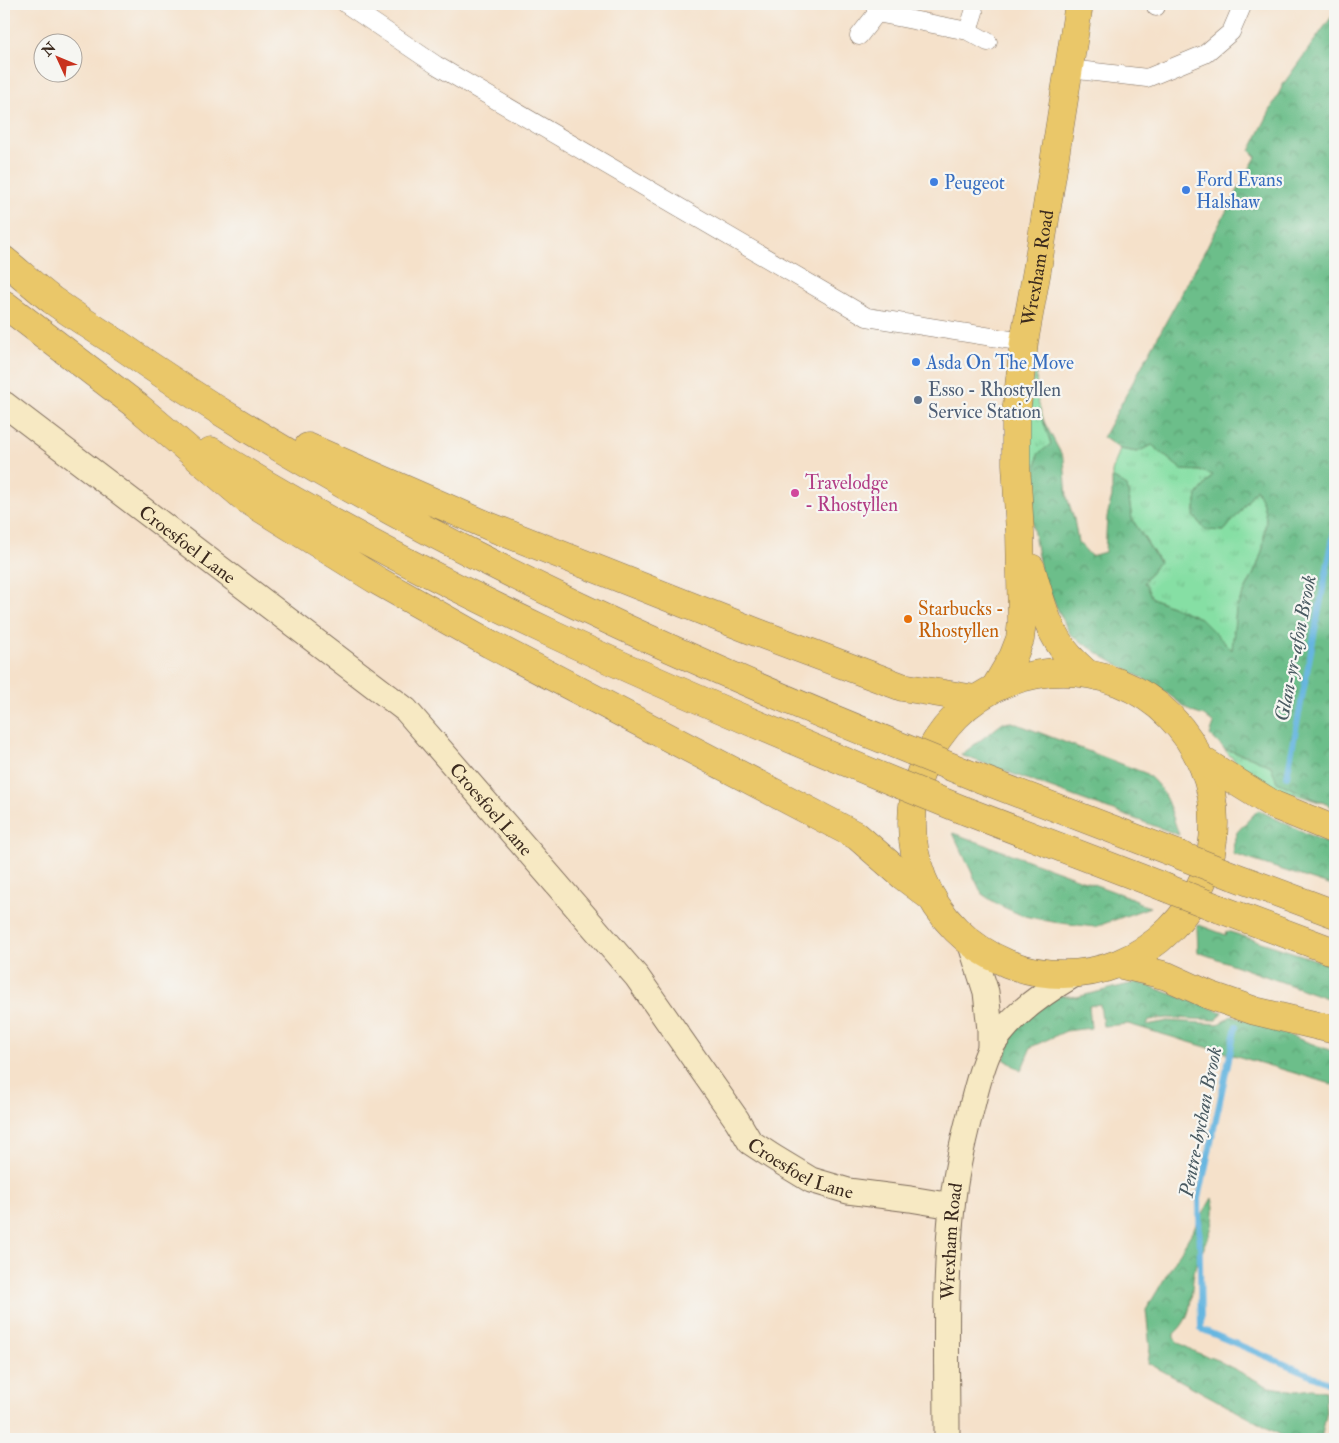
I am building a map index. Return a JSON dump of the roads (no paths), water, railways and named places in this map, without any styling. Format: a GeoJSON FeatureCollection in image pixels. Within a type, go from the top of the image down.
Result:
{"type":"FeatureCollection","features":[{"type":"Feature","properties":{"kind":"main road","name":"Wrexham Road"},"geometry":{"type":"LineString","coordinates":[[985,693],[1013,657],[1020,638],[1022,621],[1016,414],[1024,342],[1078,4]]}},
{"type":"Feature","properties":{"kind":"main road"},"geometry":{"type":"LineString","coordinates":[[4,260],[52,300],[201,400],[300,460],[414,524],[576,605],[803,707],[976,777],[1335,914]]}},
{"type":"Feature","properties":{"kind":"main road"},"geometry":{"type":"LineString","coordinates":[[4,304],[137,406],[246,499],[378,581],[490,644],[857,836],[903,876],[932,898]]}},
{"type":"Feature","properties":{"kind":"main road"},"geometry":{"type":"LineString","coordinates":[[201,400],[491,526],[756,632],[902,687],[985,693]]}},
{"type":"Feature","properties":{"kind":"main road","name":"Croesfoel Lane"},"geometry":{"type":"LineString","coordinates":[[4,404],[406,710],[637,977],[750,1142],[811,1180],[848,1191],[952,1206]]}},
{"type":"Feature","properties":{"kind":"main road"},"geometry":{"type":"LineString","coordinates":[[137,406],[258,480],[346,529],[435,576],[637,673],[746,721],[963,810],[1335,952]]}},
{"type":"Feature","properties":{"kind":"main road","name":"Wrexham Road"},"geometry":{"type":"LineString","coordinates":[[1020,533],[1044,614],[1055,636],[1068,655],[1086,672]]}},
{"type":"Feature","properties":{"kind":"main road"},"geometry":{"type":"LineString","coordinates":[[1040,672],[1086,672],[1134,688],[1175,718],[1203,761],[1215,808],[1212,858],[1192,903],[1160,940],[1118,964],[1074,974],[1047,973],[1019,968],[994,957],[970,942],[949,922],[932,898],[917,864],[912,827],[915,790],[928,756],[948,724],[985,693],[1040,672]]}},
{"type":"Feature","properties":{"kind":"main road"},"geometry":{"type":"LineString","coordinates":[[1203,761],[1274,805],[1335,830]]}},
{"type":"Feature","properties":{"kind":"main road","name":"Wrexham Road"},"geometry":{"type":"LineString","coordinates":[[970,942],[986,992],[990,1049]]}},
{"type":"Feature","properties":{"kind":"main road"},"geometry":{"type":"LineString","coordinates":[[1118,964],[1166,976],[1208,996],[1255,1011],[1335,1030]]}},
{"type":"Feature","properties":{"kind":"main road","name":"Wrexham Road"},"geometry":{"type":"LineString","coordinates":[[947,1439],[946,1285],[952,1206],[962,1146],[977,1084],[990,1049],[1003,1031],[1045,992],[1074,974]]}},
{"type":"Feature","properties":{"kind":"street"},"geometry":{"type":"LineString","coordinates":[[346,4],[436,65],[866,317],[1024,342]]}},
{"type":"Feature","properties":{"kind":"street"},"geometry":{"type":"LineString","coordinates":[[1069,69],[1147,78],[1205,54],[1231,32],[1243,4]]}},
{"type":"Feature","properties":{"kind":"street"},"geometry":{"type":"LineString","coordinates":[[859,36],[876,8],[968,31],[988,42]]}},
{"type":"Feature","properties":{"kind":"street"},"geometry":{"type":"LineString","coordinates":[[968,31],[974,12]]}},
{"type":"Feature","properties":{"kind":"waterway","name":"Glan-yr-afon Brook"},"geometry":{"type":"LineString","coordinates":[[1287,776],[1335,527]]}},
{"type":"Feature","properties":{"kind":"waterway","name":"Pentre-bychan Brook"},"geometry":{"type":"LineString","coordinates":[[1236,1026],[1199,1198],[1201,1329],[1332,1384],[1335,1406]]}},
{"type":"Feature","properties":{"kind":"place","name":"Peugeot"},"geometry":{"type":"Point","coordinates":[934,182]}},
{"type":"Feature","properties":{"kind":"place","name":"Ford Evans Halshaw"},"geometry":{"type":"Point","coordinates":[1186,190]}},
{"type":"Feature","properties":{"kind":"place","name":"Asda On The Move"},"geometry":{"type":"Point","coordinates":[916,362]}},
{"type":"Feature","properties":{"kind":"place","name":"Esso - Rhostyllen Service Station"},"geometry":{"type":"Point","coordinates":[918,400]}},
{"type":"Feature","properties":{"kind":"place","name":"Travelodge - Rhostyllen"},"geometry":{"type":"Point","coordinates":[795,493]}},
{"type":"Feature","properties":{"kind":"place","name":"Starbucks - Rhostyllen"},"geometry":{"type":"Point","coordinates":[908,619]}}]}
